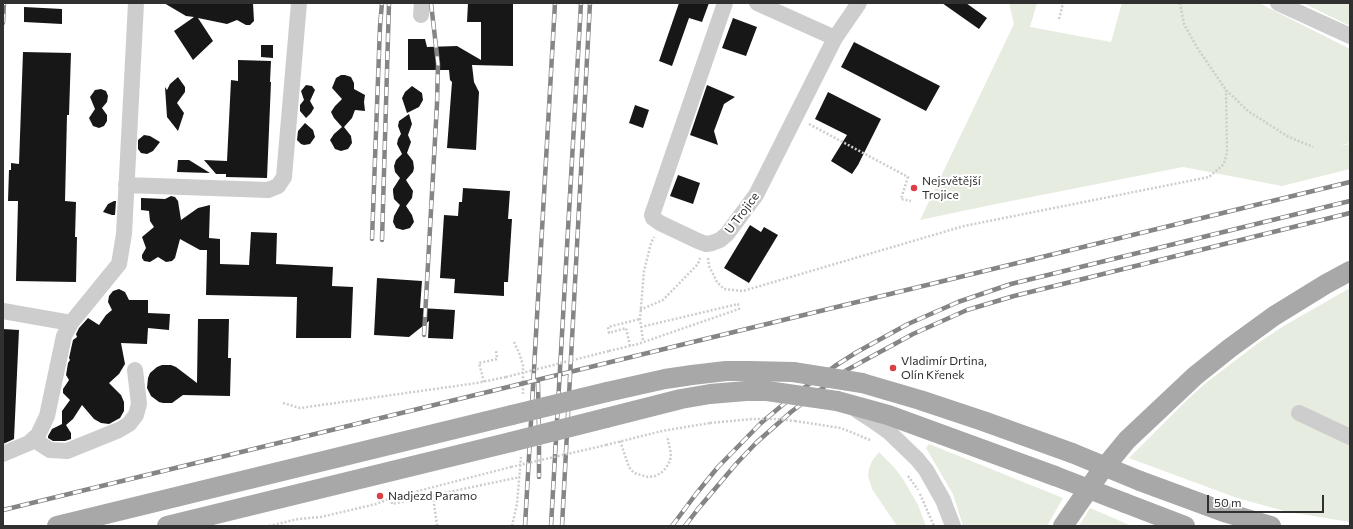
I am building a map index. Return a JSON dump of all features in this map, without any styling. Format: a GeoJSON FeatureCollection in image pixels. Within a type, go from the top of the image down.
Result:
{"type":"FeatureCollection","features":[{"type":"Feature","properties":{"kind":"main road"},"geometry":{"type":"LineString","coordinates":[[1063,526],[1098,474],[1127,440],[1195,376],[1274,316],[1350,271]]}},
{"type":"Feature","properties":{"kind":"main road"},"geometry":{"type":"LineString","coordinates":[[57,526],[607,392],[665,379],[742,371],[793,372],[862,383],[976,418],[1072,453],[1140,481],[1227,513],[1271,526]]}},
{"type":"Feature","properties":{"kind":"main road"},"geometry":{"type":"LineString","coordinates":[[167,526],[681,399],[710,394],[746,391],[767,391],[812,396],[837,401],[888,415],[1055,476],[1185,526]]}},
{"type":"Feature","properties":{"kind":"street"},"geometry":{"type":"LineString","coordinates":[[3,454],[29,443],[38,435],[46,416],[64,336],[71,323],[119,264],[124,234],[136,3]]}},
{"type":"Feature","properties":{"kind":"street"},"geometry":{"type":"LineString","coordinates":[[126,185],[268,190],[278,186],[284,177],[299,3]]}},
{"type":"Feature","properties":{"kind":"street"},"geometry":{"type":"LineString","coordinates":[[706,244],[698,242],[660,223],[653,218],[653,211],[725,3]]}},
{"type":"Feature","properties":{"kind":"street"},"geometry":{"type":"LineString","coordinates":[[758,3],[835,38]]}},
{"type":"Feature","properties":{"kind":"street","name":"U Trojice"},"geometry":{"type":"LineString","coordinates":[[706,244],[712,244],[727,234],[749,206],[762,185],[835,38],[858,3]]}},
{"type":"Feature","properties":{"kind":"street"},"geometry":{"type":"LineString","coordinates":[[1278,3],[1350,36]]}},
{"type":"Feature","properties":{"kind":"street"},"geometry":{"type":"LineString","coordinates":[[3,311],[71,323]]}},
{"type":"Feature","properties":{"kind":"street"},"geometry":{"type":"LineString","coordinates":[[33,439],[50,450],[67,452],[119,430],[129,424],[136,415],[139,404],[135,370]]}},
{"type":"Feature","properties":{"kind":"street"},"geometry":{"type":"LineString","coordinates":[[837,401],[872,420],[889,432],[917,459],[926,470],[940,495],[953,526]]}},
{"type":"Feature","properties":{"kind":"street"},"geometry":{"type":"LineString","coordinates":[[1299,413],[1350,437]]}},
{"type":"Feature","properties":{"kind":"path"},"geometry":{"type":"LineString","coordinates":[[1059,19],[1063,3]]}},
{"type":"Feature","properties":{"kind":"path"},"geometry":{"type":"LineString","coordinates":[[1180,3],[1184,24],[1198,50],[1218,76],[1226,90],[1248,111],[1288,136],[1313,147]]}},
{"type":"Feature","properties":{"kind":"path"},"geometry":{"type":"LineString","coordinates":[[706,244],[709,266],[717,282],[724,289],[743,291],[964,226],[1209,176],[1224,164],[1227,152],[1226,90]]}},
{"type":"Feature","properties":{"kind":"path"},"geometry":{"type":"LineString","coordinates":[[796,117],[908,177],[901,199],[911,201]]}},
{"type":"Feature","properties":{"kind":"path"},"geometry":{"type":"LineString","coordinates":[[643,340],[640,327],[640,310],[644,271],[651,243],[660,223]]}},
{"type":"Feature","properties":{"kind":"path"},"geometry":{"type":"LineString","coordinates":[[640,310],[663,300],[698,264],[706,244]]}},
{"type":"Feature","properties":{"kind":"path"},"geometry":{"type":"LineString","coordinates":[[283,403],[300,408],[484,382],[638,344],[739,309],[738,304],[640,327]]}},
{"type":"Feature","properties":{"kind":"path"},"geometry":{"type":"LineString","coordinates":[[630,346],[626,328],[609,333],[608,327],[640,319]]}},
{"type":"Feature","properties":{"kind":"path"},"geometry":{"type":"LineString","coordinates":[[484,382],[479,363],[497,359],[496,350]]}},
{"type":"Feature","properties":{"kind":"path"},"geometry":{"type":"LineString","coordinates":[[269,526],[298,519],[321,517],[376,504],[391,498],[606,444],[662,431],[710,423],[752,419],[777,419],[841,428],[873,441]]}},
{"type":"Feature","properties":{"kind":"path"},"geometry":{"type":"LineString","coordinates":[[620,441],[629,467],[634,473],[648,478],[661,473],[670,461],[671,453],[667,436]]}},
{"type":"Feature","properties":{"kind":"path"},"geometry":{"type":"LineString","coordinates":[[905,472],[918,491],[934,526]]}},
{"type":"Feature","properties":{"kind":"path"},"geometry":{"type":"LineString","coordinates":[[391,498],[392,504],[520,477]]}},
{"type":"Feature","properties":{"kind":"path"},"geometry":{"type":"LineString","coordinates":[[433,496],[437,526]]}},
{"type":"Feature","properties":{"kind":"shaded area"},"geometry":{"type":"Polygon","coordinates":[[[1009,3],[1037,3],[1030,27],[1111,42],[1122,3],[1259,3],[1350,49],[1350,143],[1339,146],[1350,144],[1350,169],[1282,186],[1183,167],[920,220],[1014,24],[1009,3]]]}},
{"type":"Feature","properties":{"kind":"shaded area"},"geometry":{"type":"Polygon","coordinates":[[[1303,3],[1350,3],[1350,26],[1303,3]]]}},
{"type":"Feature","properties":{"kind":"shaded area"},"geometry":{"type":"Polygon","coordinates":[[[1350,288],[1350,522],[1288,512],[1237,498],[1129,458],[1207,382],[1261,341],[1287,324],[1350,288]]]}},
{"type":"Feature","properties":{"kind":"shaded area"},"geometry":{"type":"Polygon","coordinates":[[[929,444],[1063,498],[1047,526],[963,526],[953,494],[926,448],[929,444]]]}},
{"type":"Feature","properties":{"kind":"shaded area"},"geometry":{"type":"Polygon","coordinates":[[[879,452],[894,467],[903,479],[918,505],[926,526],[897,526],[872,489],[868,476],[869,469],[872,461],[879,452]]]}},
{"type":"Feature","properties":{"kind":"shaded area"},"geometry":{"type":"Polygon","coordinates":[[[1090,508],[1132,526],[1079,526],[1090,508]]]}},
{"type":"Feature","properties":{"kind":"building"},"geometry":{"type":"Polygon","coordinates":[[[164,3],[253,3],[254,21],[250,25],[246,25],[237,20],[227,24],[198,18],[213,41],[193,60],[174,31],[194,17],[186,16],[164,3]]]}},
{"type":"Feature","properties":{"kind":"building"},"geometry":{"type":"Polygon","coordinates":[[[468,3],[513,3],[513,66],[472,65],[474,82],[479,92],[476,150],[447,148],[452,82],[450,80],[449,70],[408,70],[408,39],[425,39],[427,47],[457,46],[481,60],[481,22],[467,22],[468,3]]]}},
{"type":"Feature","properties":{"kind":"building"},"geometry":{"type":"Polygon","coordinates":[[[679,3],[709,3],[702,22],[689,18],[672,66],[659,61],[679,3]]]}},
{"type":"Feature","properties":{"kind":"building"},"geometry":{"type":"Polygon","coordinates":[[[942,3],[966,3],[987,18],[979,29],[942,3]]]}},
{"type":"Feature","properties":{"kind":"building"},"geometry":{"type":"Polygon","coordinates":[[[24,7],[62,9],[62,24],[24,22],[24,7]]]}},
{"type":"Feature","properties":{"kind":"building"},"geometry":{"type":"Polygon","coordinates":[[[733,18],[757,27],[746,56],[722,48],[733,18]]]}},
{"type":"Feature","properties":{"kind":"building"},"geometry":{"type":"Polygon","coordinates":[[[854,42],[940,86],[926,111],[841,67],[854,42]]]}},
{"type":"Feature","properties":{"kind":"building"},"geometry":{"type":"Polygon","coordinates":[[[261,45],[273,45],[273,58],[261,57],[261,45]]]}},
{"type":"Feature","properties":{"kind":"building"},"geometry":{"type":"Polygon","coordinates":[[[23,52],[71,53],[69,115],[67,115],[65,201],[76,202],[76,282],[16,281],[18,201],[8,201],[9,170],[11,170],[11,163],[19,164],[23,52]]]}},
{"type":"Feature","properties":{"kind":"building"},"geometry":{"type":"Polygon","coordinates":[[[238,60],[271,61],[267,178],[226,177],[226,174],[216,174],[204,160],[227,161],[231,80],[238,81],[238,60]]]}},
{"type":"Feature","properties":{"kind":"building"},"geometry":{"type":"Polygon","coordinates":[[[341,75],[351,77],[354,83],[354,89],[365,95],[365,111],[355,110],[352,118],[344,127],[351,136],[352,143],[348,149],[341,151],[335,149],[330,140],[342,127],[331,112],[342,99],[332,88],[336,78],[341,75]]]}},
{"type":"Feature","properties":{"kind":"building"},"geometry":{"type":"Polygon","coordinates":[[[178,77],[185,87],[185,92],[177,103],[184,113],[178,131],[167,117],[165,87],[167,90],[170,84],[178,77]]]}},
{"type":"Feature","properties":{"kind":"building"},"geometry":{"type":"Polygon","coordinates":[[[306,85],[312,86],[315,90],[310,101],[314,108],[306,118],[300,111],[300,105],[304,100],[301,91],[306,85]]]}},
{"type":"Feature","properties":{"kind":"building"},"geometry":{"type":"Polygon","coordinates":[[[707,85],[735,97],[724,104],[714,131],[718,145],[690,135],[707,85]]]}},
{"type":"Feature","properties":{"kind":"building"},"geometry":{"type":"Polygon","coordinates":[[[412,86],[422,93],[423,100],[419,107],[407,113],[402,98],[405,92],[412,86]]]}},
{"type":"Feature","properties":{"kind":"building"},"geometry":{"type":"Polygon","coordinates":[[[101,89],[106,91],[108,96],[107,102],[102,108],[107,115],[107,121],[104,126],[99,128],[93,126],[89,118],[95,109],[90,97],[95,90],[101,89]]]}},
{"type":"Feature","properties":{"kind":"building"},"geometry":{"type":"Polygon","coordinates":[[[828,92],[881,119],[852,174],[831,161],[847,135],[815,119],[828,92]]]}},
{"type":"Feature","properties":{"kind":"building"},"geometry":{"type":"Polygon","coordinates":[[[635,105],[649,110],[643,128],[629,123],[635,105]]]}},
{"type":"Feature","properties":{"kind":"building"},"geometry":{"type":"Polygon","coordinates":[[[409,114],[412,124],[408,135],[411,142],[407,153],[413,161],[414,168],[413,172],[406,180],[413,191],[412,198],[406,206],[412,215],[414,222],[410,228],[403,230],[396,228],[393,222],[394,216],[400,205],[394,199],[393,189],[400,178],[395,172],[394,166],[396,160],[402,154],[397,144],[401,134],[398,126],[399,121],[409,114]]]}},
{"type":"Feature","properties":{"kind":"building"},"geometry":{"type":"Polygon","coordinates":[[[305,123],[313,130],[315,137],[310,144],[304,145],[297,140],[298,131],[305,123]]]}},
{"type":"Feature","properties":{"kind":"building"},"geometry":{"type":"Polygon","coordinates":[[[144,135],[150,136],[160,142],[153,151],[147,154],[141,153],[138,149],[138,140],[144,135]]]}},
{"type":"Feature","properties":{"kind":"building"},"geometry":{"type":"Polygon","coordinates":[[[178,160],[189,160],[210,173],[177,172],[178,160]]]}},
{"type":"Feature","properties":{"kind":"building"},"geometry":{"type":"Polygon","coordinates":[[[678,175],[700,183],[693,204],[670,196],[678,175]]]}},
{"type":"Feature","properties":{"kind":"building"},"geometry":{"type":"Polygon","coordinates":[[[463,188],[510,191],[508,219],[512,219],[508,282],[504,282],[504,296],[454,293],[455,279],[440,278],[444,215],[458,216],[459,202],[462,202],[463,188]]]}},
{"type":"Feature","properties":{"kind":"building"},"geometry":{"type":"Polygon","coordinates":[[[171,196],[175,197],[178,201],[181,220],[198,208],[210,205],[209,238],[220,239],[220,264],[249,265],[251,232],[277,233],[276,264],[333,267],[332,286],[353,287],[351,338],[296,338],[297,297],[206,295],[207,250],[200,250],[180,239],[175,258],[172,261],[166,262],[158,257],[150,262],[144,261],[142,255],[146,248],[142,237],[154,227],[150,221],[149,211],[141,210],[141,198],[165,199],[171,196]]]}},
{"type":"Feature","properties":{"kind":"building"},"geometry":{"type":"Polygon","coordinates":[[[116,201],[115,215],[103,212],[108,204],[116,201]]]}},
{"type":"Feature","properties":{"kind":"building"},"geometry":{"type":"Polygon","coordinates":[[[750,225],[761,232],[764,227],[778,235],[749,283],[724,268],[750,225]]]}},
{"type":"Feature","properties":{"kind":"building"},"geometry":{"type":"Polygon","coordinates":[[[377,278],[422,281],[420,308],[455,310],[453,339],[428,338],[429,321],[409,337],[374,335],[377,278]]]}},
{"type":"Feature","properties":{"kind":"building"},"geometry":{"type":"Polygon","coordinates":[[[119,289],[125,292],[129,300],[148,300],[148,313],[170,314],[169,330],[148,328],[147,344],[121,343],[125,364],[119,374],[109,383],[121,395],[124,402],[124,411],[120,418],[109,424],[101,423],[94,419],[82,405],[73,419],[66,425],[71,433],[71,439],[65,441],[53,441],[48,438],[48,436],[52,429],[62,424],[62,411],[70,400],[63,393],[63,389],[69,380],[66,375],[73,340],[77,337],[76,334],[79,328],[88,318],[99,325],[106,315],[112,310],[108,302],[109,296],[113,291],[119,289]]]}},
{"type":"Feature","properties":{"kind":"building"},"geometry":{"type":"Polygon","coordinates":[[[198,319],[229,319],[228,358],[231,358],[230,396],[183,395],[172,403],[159,402],[151,396],[147,388],[150,373],[157,367],[162,365],[171,365],[176,367],[197,383],[198,319]]]}},
{"type":"Feature","properties":{"kind":"building"},"geometry":{"type":"Polygon","coordinates":[[[3,329],[19,330],[14,439],[3,444],[3,329]]]}},
{"type":"Feature","properties":{"kind":"railway"},"geometry":{"type":"LineString","coordinates":[[3,23],[4,3]]}},
{"type":"Feature","properties":{"kind":"railway"},"geometry":{"type":"LineString","coordinates":[[372,239],[382,3]]}},
{"type":"Feature","properties":{"kind":"railway"},"geometry":{"type":"LineString","coordinates":[[382,240],[389,3]]}},
{"type":"Feature","properties":{"kind":"railway"},"geometry":{"type":"LineString","coordinates":[[424,335],[438,64],[431,3]]}},
{"type":"Feature","properties":{"kind":"railway"},"geometry":{"type":"LineString","coordinates":[[525,526],[555,3]]}},
{"type":"Feature","properties":{"kind":"railway"},"geometry":{"type":"LineString","coordinates":[[551,526],[581,3]]}},
{"type":"Feature","properties":{"kind":"railway"},"geometry":{"type":"LineString","coordinates":[[562,526],[590,3]]}},
{"type":"Feature","properties":{"kind":"railway"},"geometry":{"type":"LineString","coordinates":[[3,510],[1350,182]]}},
{"type":"Feature","properties":{"kind":"railway"},"geometry":{"type":"LineString","coordinates":[[672,526],[718,467],[761,423],[798,392],[835,366],[908,324],[958,302],[1011,284],[1350,201]]}},
{"type":"Feature","properties":{"kind":"railway"},"geometry":{"type":"LineString","coordinates":[[685,526],[736,464],[757,442],[791,412],[845,371],[913,334],[967,310],[1014,296],[1350,213]]}},
{"type":"Feature","properties":{"kind":"railway"},"geometry":{"type":"LineString","coordinates":[[538,383],[539,477]]}},
{"type":"Feature","properties":{"kind":"place","name":"Nejsvětější Trojice"},"geometry":{"type":"Point","coordinates":[914,188]}},
{"type":"Feature","properties":{"kind":"place","name":"Vladimír Drtina, Olín Křenek"},"geometry":{"type":"Point","coordinates":[893,368]}},
{"type":"Feature","properties":{"kind":"place","name":"Nadjezd Paramo"},"geometry":{"type":"Point","coordinates":[380,496]}}]}
